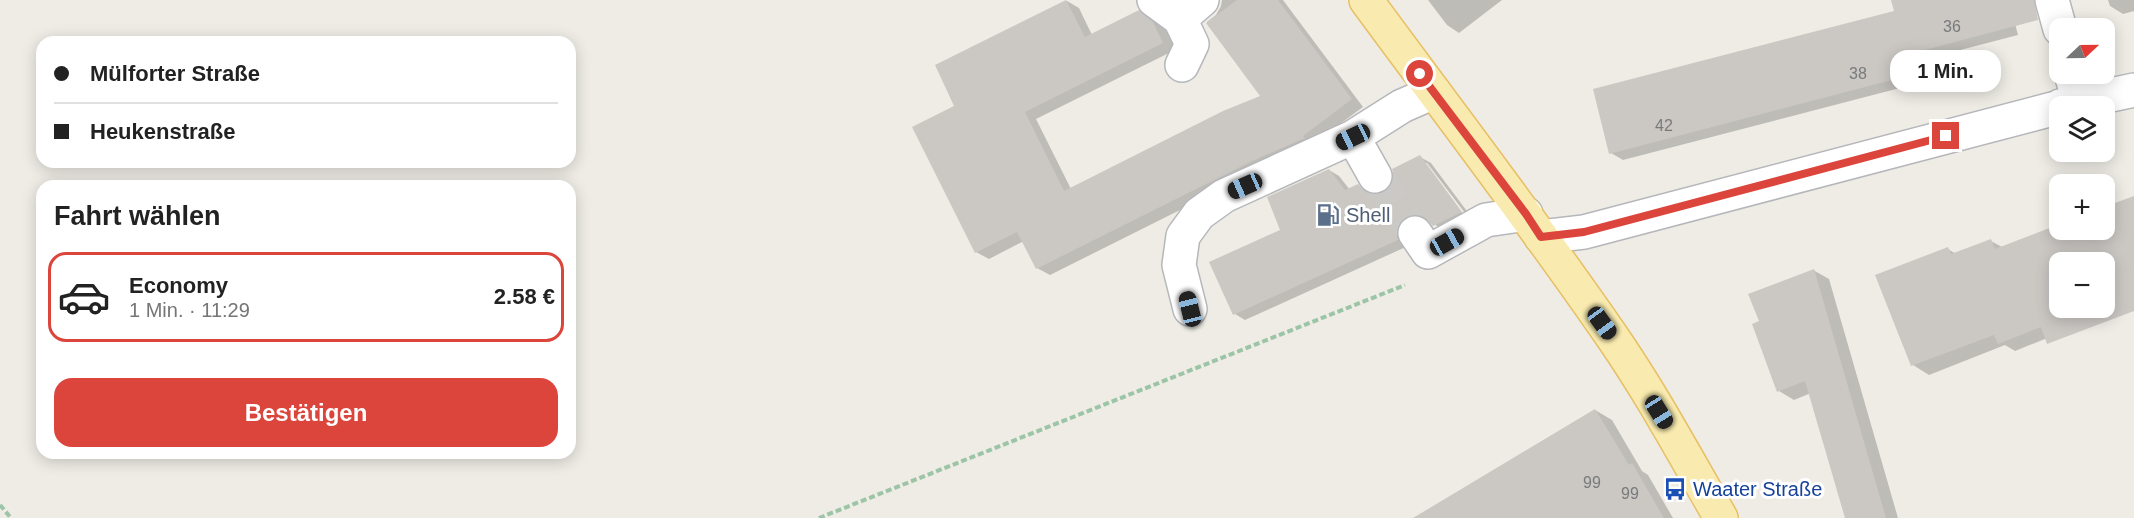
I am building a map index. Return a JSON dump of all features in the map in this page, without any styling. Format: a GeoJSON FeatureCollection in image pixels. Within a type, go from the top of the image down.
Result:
{"type":"FeatureCollection","features":[{"type":"Feature","properties":{"kind":"main road"},"geometry":{"type":"LineString","coordinates":[[1366,0],[1534,226],[1615,340],[1721,518]]}},
{"type":"Feature","properties":{"kind":"street"},"geometry":{"type":"LineString","coordinates":[[2052,0],[2057,18]]}},
{"type":"Feature","properties":{"kind":"street"},"geometry":{"type":"LineString","coordinates":[[1179,6],[1192,44],[1182,65]]}},
{"type":"Feature","properties":{"kind":"street"},"geometry":{"type":"LineString","coordinates":[[2077,96],[2134,90]]}},
{"type":"Feature","properties":{"kind":"street"},"geometry":{"type":"LineString","coordinates":[[1190,309],[1179,265],[1183,236],[1198,214],[1224,196],[1353,137],[1402,106],[1434,92]]}},
{"type":"Feature","properties":{"kind":"street"},"geometry":{"type":"LineString","coordinates":[[1414,233],[1428,252],[1486,220],[1584,232],[2049,102]]}},
{"type":"Feature","properties":{"kind":"street"},"geometry":{"type":"LineString","coordinates":[[1353,137],[1376,176]]}},
{"type":"Feature","properties":{"kind":"path"},"geometry":{"type":"LineString","coordinates":[[819,518],[1416,280]]}},
{"type":"Feature","properties":{"kind":"path"},"geometry":{"type":"LineString","coordinates":[[0,505],[11,518]]}},
{"type":"Feature","properties":{"kind":"building"},"geometry":{"type":"Polygon","coordinates":[[[1066,0],[1085,37],[1139,10],[1153,22],[1163,43],[1025,112],[1064,191],[1223,111],[1260,96],[1206,23],[1237,0],[1278,0],[1352,99],[1303,136],[1305,138],[1252,161],[1036,269],[1017,232],[975,253],[912,127],[954,106],[935,65],[1066,0]]]}},
{"type":"Feature","properties":{"kind":"building"},"geometry":{"type":"Polygon","coordinates":[[[1891,0],[2034,0],[2038,20],[1906,55],[1911,75],[1609,154],[1593,89],[1894,11],[1891,0]]]}},
{"type":"Feature","properties":{"kind":"building"},"geometry":{"type":"Polygon","coordinates":[[[1420,155],[1462,212],[1433,226],[1423,216],[1414,214],[1405,217],[1398,225],[1396,234],[1398,240],[1233,315],[1209,262],[1280,230],[1267,197],[1329,169],[1345,190],[1358,184],[1366,192],[1375,195],[1384,193],[1394,177],[1392,169],[1420,155]]]}},
{"type":"Feature","properties":{"kind":"building"},"geometry":{"type":"Polygon","coordinates":[[[2134,196],[2134,311],[2047,344],[2041,327],[1998,344],[1994,335],[1911,366],[1875,275],[1948,247],[1951,254],[1991,239],[1995,249],[2049,228],[2049,240],[2115,240],[2115,203],[2134,196]]]}},
{"type":"Feature","properties":{"kind":"building"},"geometry":{"type":"Polygon","coordinates":[[[1814,269],[1886,518],[1845,518],[1805,381],[1777,392],[1752,324],[1759,321],[1748,294],[1814,269]]]}},
{"type":"Feature","properties":{"kind":"building"},"geometry":{"type":"Polygon","coordinates":[[[1595,409],[1629,465],[1632,463],[1664,518],[1413,518],[1595,409]]]}},
{"type":"Feature","properties":{"kind":"tunnel"},"geometry":{"type":"LineString","coordinates":[[1375,176],[1415,233]]}},
{"type":"Feature","properties":{"kind":"place","name":"Shell"},"geometry":{"type":"Point","coordinates":[1328,215]}},
{"type":"Feature","properties":{"kind":"place","name":"Waater Straße"},"geometry":{"type":"Point","coordinates":[1675,489]}},
{"type":"Feature","properties":{"kind":"route"},"geometry":{"type":"LineString","coordinates":[[1420,74],[1541,237],[1584,232],[1946,136]]}}]}
